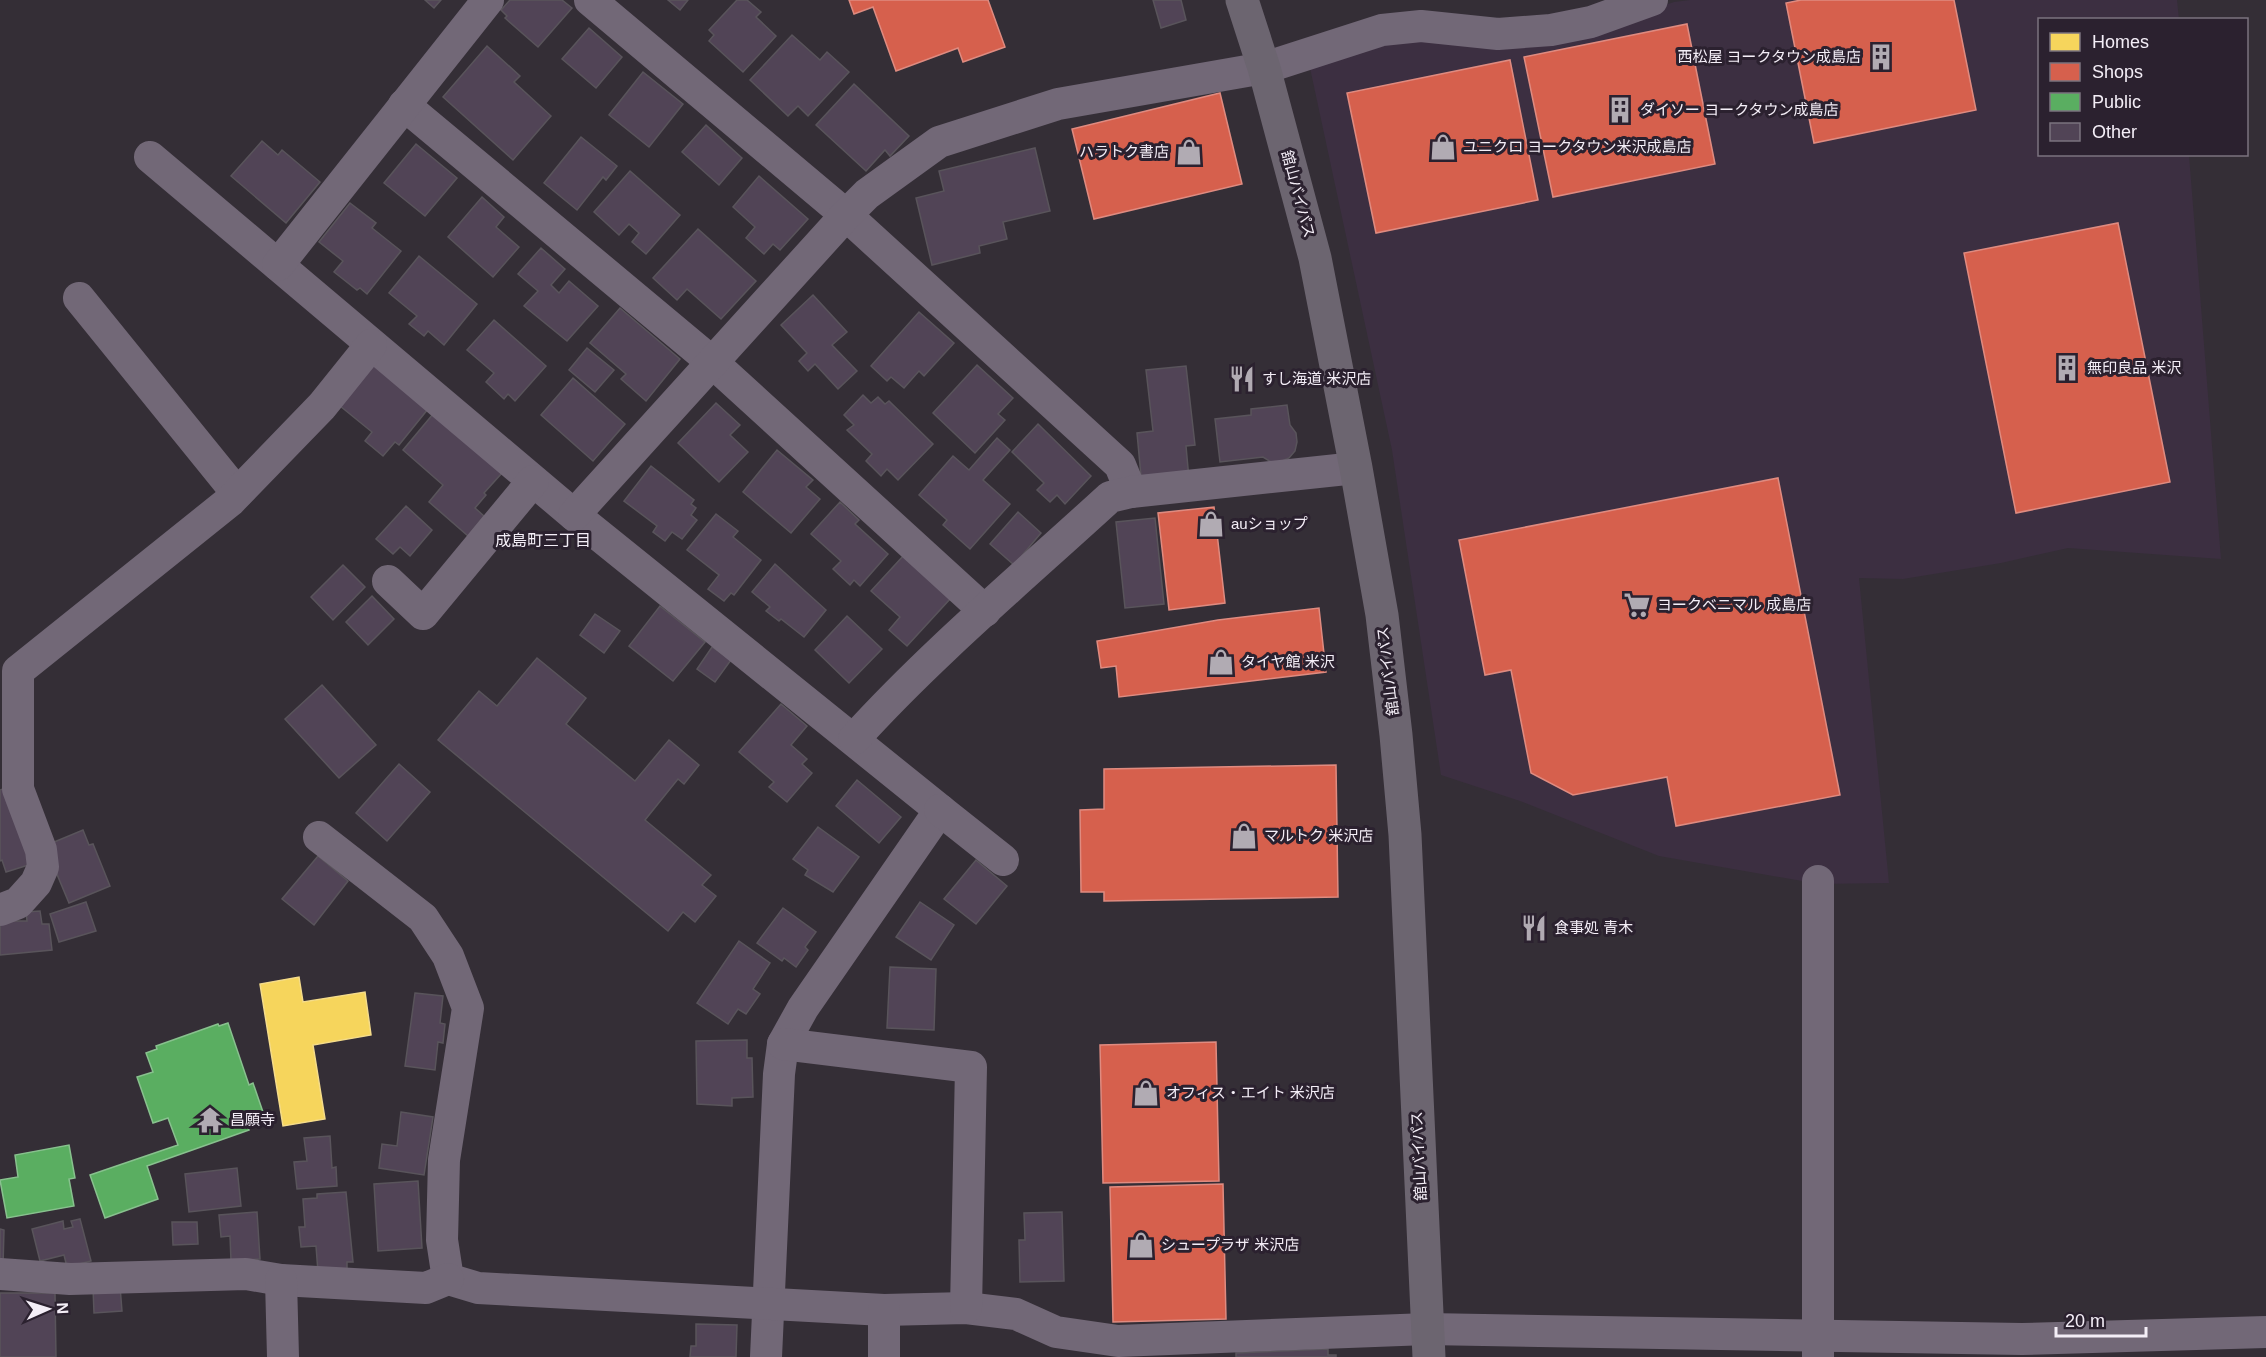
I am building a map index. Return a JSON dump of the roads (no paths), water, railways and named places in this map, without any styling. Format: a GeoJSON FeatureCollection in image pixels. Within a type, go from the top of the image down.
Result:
{"type":"FeatureCollection","features":[{"type":"Feature","properties":{"kind":"highway","name":"舘山バイパス"},"geometry":{"type":"LineString","coordinates":[[1242,0],[1264,68],[1315,258],[1382,615],[1405,836],[1428,1343]]}},
{"type":"Feature","properties":{"kind":"street"},"geometry":{"type":"LineString","coordinates":[[278,265],[488,0]]}},
{"type":"Feature","properties":{"kind":"street"},"geometry":{"type":"LineString","coordinates":[[590,0],[846,215],[1120,465],[1131,492]]}},
{"type":"Feature","properties":{"kind":"street"},"geometry":{"type":"LineString","coordinates":[[574,515],[846,215],[867,195],[939,142],[1058,104],[1264,68],[1382,30],[1421,26],[1498,34],[1551,30],[1591,22],[1652,0]]}},
{"type":"Feature","properties":{"kind":"street"},"geometry":{"type":"LineString","coordinates":[[404,105],[712,362],[985,611]]}},
{"type":"Feature","properties":{"kind":"street"},"geometry":{"type":"LineString","coordinates":[[150,157],[574,515],[1003,861]]}},
{"type":"Feature","properties":{"kind":"street"},"geometry":{"type":"LineString","coordinates":[[79,297],[237,493]]}},
{"type":"Feature","properties":{"kind":"street"},"geometry":{"type":"LineString","coordinates":[[0,910],[18,903],[36,883],[42,867],[41,850],[18,789],[18,671],[237,493],[322,406],[371,345]]}},
{"type":"Feature","properties":{"kind":"street"},"geometry":{"type":"LineString","coordinates":[[854,739],[879,712],[985,611],[1110,497],[1131,492],[1356,468]]}},
{"type":"Feature","properties":{"kind":"street"},"geometry":{"type":"LineString","coordinates":[[388,581],[423,614],[533,481]]}},
{"type":"Feature","properties":{"kind":"street"},"geometry":{"type":"LineString","coordinates":[[766,1357],[779,1074],[783,1044],[803,1008],[940,810]]}},
{"type":"Feature","properties":{"kind":"street"},"geometry":{"type":"LineString","coordinates":[[319,837],[423,918],[448,956],[468,1008],[444,1160],[442,1240],[448,1279]]}},
{"type":"Feature","properties":{"kind":"street"},"geometry":{"type":"LineString","coordinates":[[1817,1347],[1818,881]]}},
{"type":"Feature","properties":{"kind":"street"},"geometry":{"type":"LineString","coordinates":[[783,1044],[971,1067],[966,1308]]}},
{"type":"Feature","properties":{"kind":"street"},"geometry":{"type":"LineString","coordinates":[[0,1274],[70,1279],[246,1274],[281,1280],[426,1288],[448,1279],[478,1288],[884,1311],[966,1308],[1016,1314],[1056,1332],[1118,1341],[2022,1348],[2266,1332]]}},
{"type":"Feature","properties":{"kind":"street"},"geometry":{"type":"LineString","coordinates":[[281,1280],[283,1357]]}},
{"type":"Feature","properties":{"kind":"street"},"geometry":{"type":"LineString","coordinates":[[884,1311],[884,1357]]}},
{"type":"Feature","properties":{"kind":"place","name":"西松屋 ヨークタウン成島店"},"geometry":{"type":"Point","coordinates":[1881,57]}},
{"type":"Feature","properties":{"kind":"place","name":"ダイソー ヨークタウン成島店"},"geometry":{"type":"Point","coordinates":[1620,110]}},
{"type":"Feature","properties":{"kind":"place","name":"ユニクロ ヨークタウン米沢成島店"},"geometry":{"type":"Point","coordinates":[1443,147]}},
{"type":"Feature","properties":{"kind":"place","name":"ハラトク書店"},"geometry":{"type":"Point","coordinates":[1189,152]}},
{"type":"Feature","properties":{"kind":"place","name":"無印良品 米沢"},"geometry":{"type":"Point","coordinates":[2067,368]}},
{"type":"Feature","properties":{"kind":"place","name":"すし海道 米沢店"},"geometry":{"type":"Point","coordinates":[1242,379]}},
{"type":"Feature","properties":{"kind":"place","name":"auショップ"},"geometry":{"type":"Point","coordinates":[1211,524]}},
{"type":"Feature","properties":{"kind":"place","name":"ヨークベニマル 成島店"},"geometry":{"type":"Point","coordinates":[1637,605]}},
{"type":"Feature","properties":{"kind":"place","name":"タイヤ館 米沢"},"geometry":{"type":"Point","coordinates":[1221,662]}},
{"type":"Feature","properties":{"kind":"place","name":"マルトク 米沢店"},"geometry":{"type":"Point","coordinates":[1244,836]}},
{"type":"Feature","properties":{"kind":"place","name":"食事処 青木"},"geometry":{"type":"Point","coordinates":[1534,928]}},
{"type":"Feature","properties":{"kind":"place","name":"オフィス・エイト 米沢店"},"geometry":{"type":"Point","coordinates":[1146,1093]}},
{"type":"Feature","properties":{"kind":"place","name":"昌願寺"},"geometry":{"type":"Point","coordinates":[210,1120]}},
{"type":"Feature","properties":{"kind":"place","name":"シュープラザ 米沢店"},"geometry":{"type":"Point","coordinates":[1141,1245]}},
{"type":"Feature","properties":{"kind":"district","name":"成島町三丁目"},"geometry":{"type":"Point","coordinates":[543,540]}}]}
